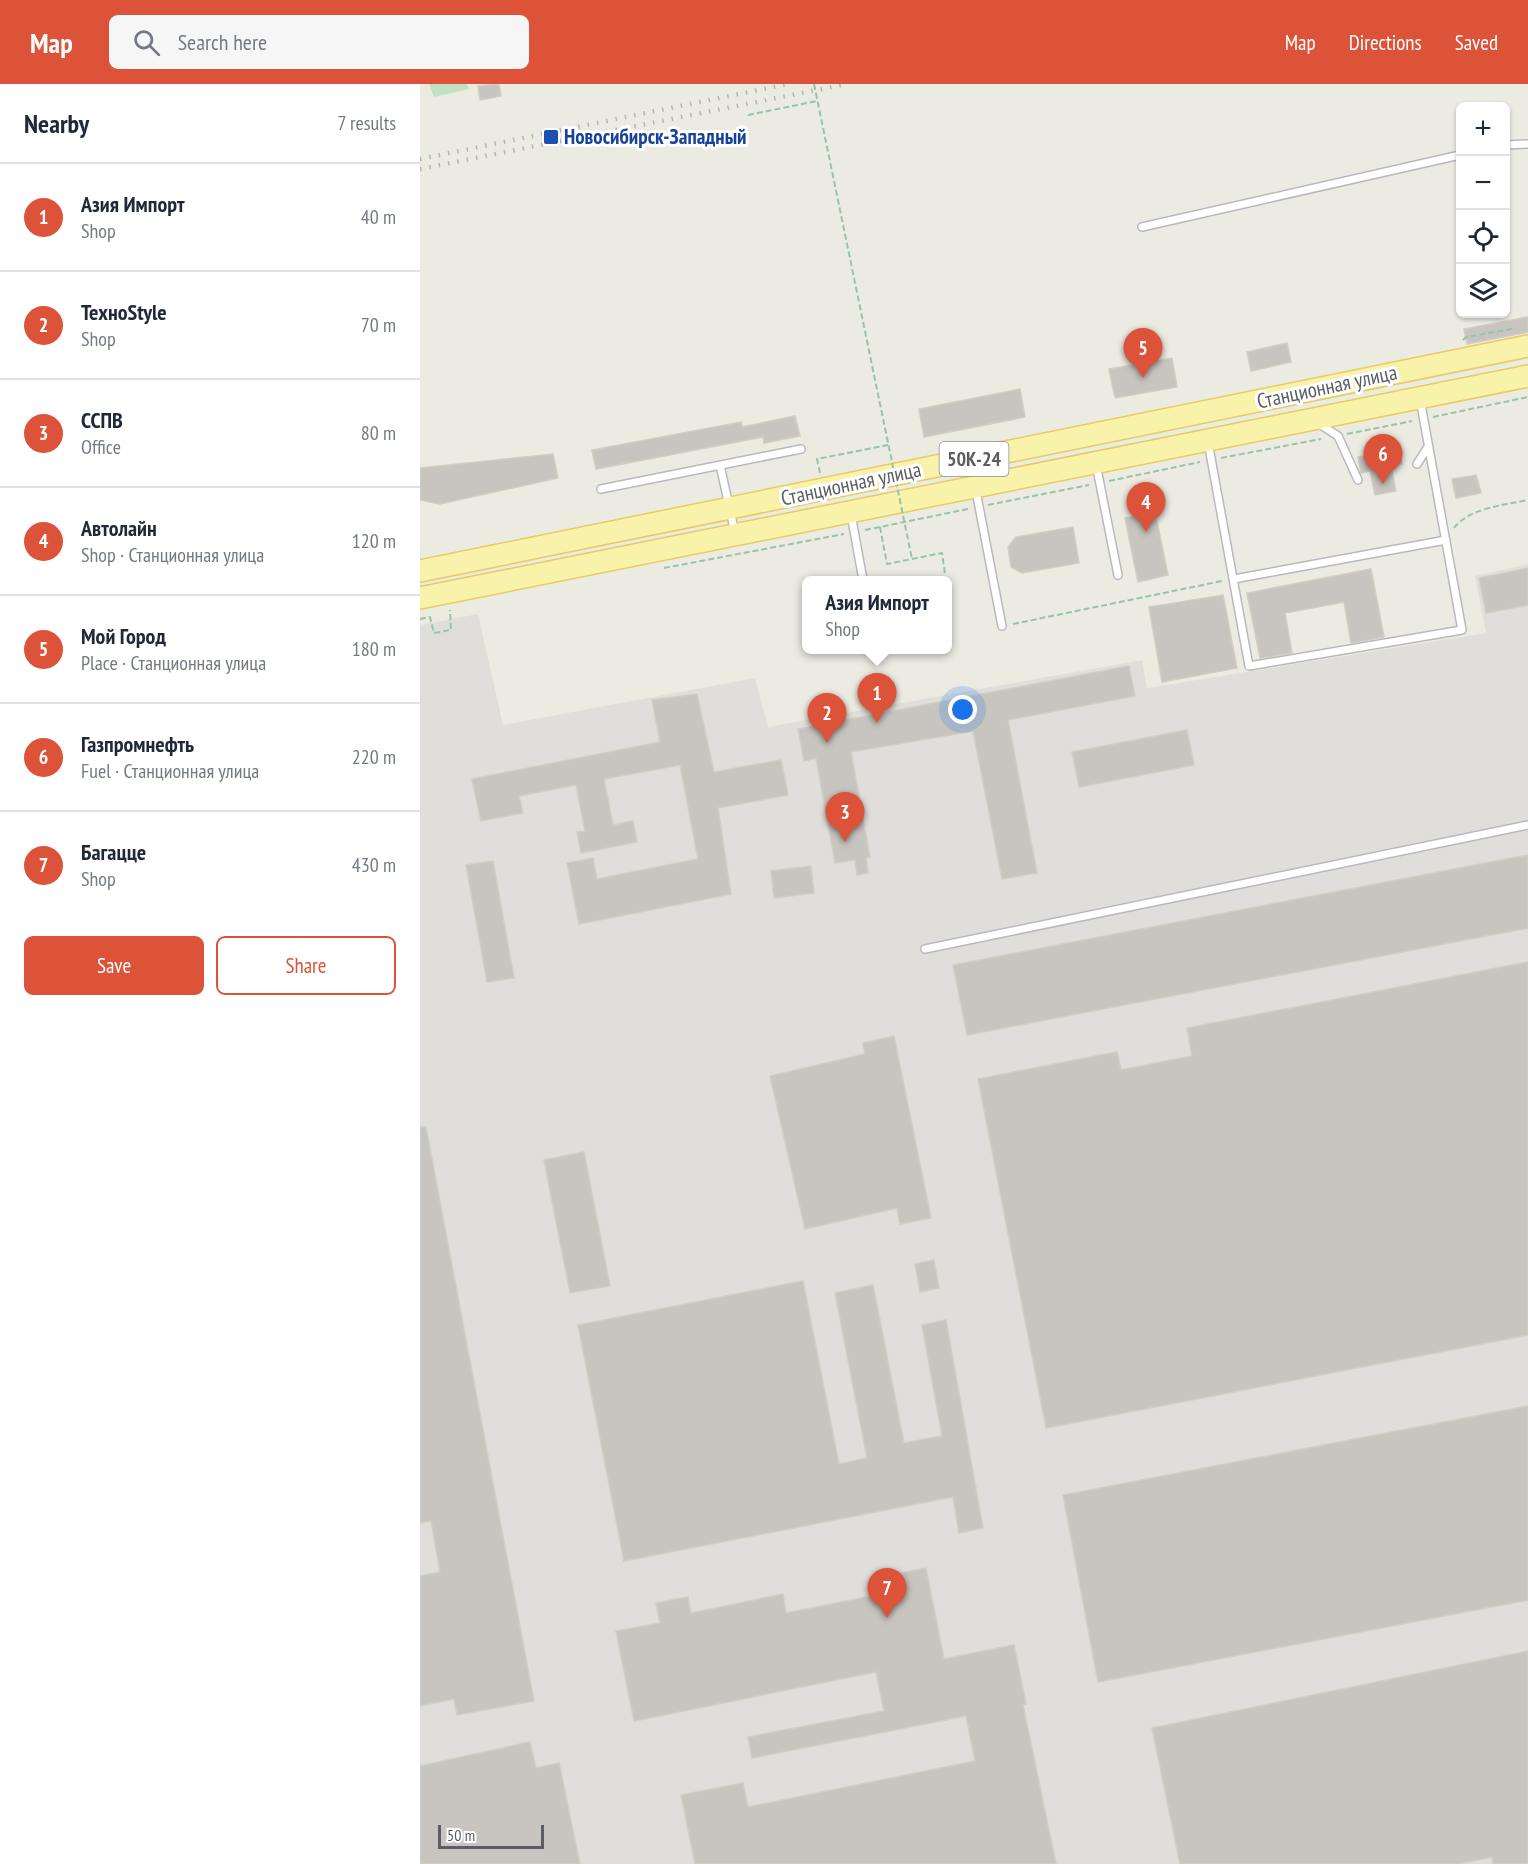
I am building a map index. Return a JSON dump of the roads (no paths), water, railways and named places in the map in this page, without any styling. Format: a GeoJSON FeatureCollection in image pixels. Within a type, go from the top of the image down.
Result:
{"type":"FeatureCollection","features":[{"type":"Feature","properties":{"kind":"main road","name":"Станционная улица"},"geometry":{"type":"LineString","coordinates":[[420,571],[1528,346]]}},
{"type":"Feature","properties":{"kind":"main road","name":"Станционная улица"},"geometry":{"type":"LineString","coordinates":[[425,605],[735,534],[975,485],[1095,462],[1209,450],[1311,418],[1528,376]]}},
{"type":"Feature","properties":{"kind":"lane"},"geometry":{"type":"LineString","coordinates":[[1510,145],[1528,144]]}},
{"type":"Feature","properties":{"kind":"lane"},"geometry":{"type":"LineString","coordinates":[[1142,227],[1457,156]]}},
{"type":"Feature","properties":{"kind":"lane"},"geometry":{"type":"LineString","coordinates":[[1209,450],[1249,666],[1462,630],[1419,398]]}},
{"type":"Feature","properties":{"kind":"lane"},"geometry":{"type":"LineString","coordinates":[[1311,418],[1338,436],[1358,480]]}},
{"type":"Feature","properties":{"kind":"lane"},"geometry":{"type":"LineString","coordinates":[[1417,464],[1428,447]]}},
{"type":"Feature","properties":{"kind":"lane"},"geometry":{"type":"LineString","coordinates":[[601,489],[801,449]]}},
{"type":"Feature","properties":{"kind":"lane"},"geometry":{"type":"LineString","coordinates":[[1095,462],[1118,575]]}},
{"type":"Feature","properties":{"kind":"lane"},"geometry":{"type":"LineString","coordinates":[[720,465],[735,534]]}},
{"type":"Feature","properties":{"kind":"lane"},"geometry":{"type":"LineString","coordinates":[[975,485],[1002,626]]}},
{"type":"Feature","properties":{"kind":"lane"},"geometry":{"type":"LineString","coordinates":[[850,511],[862,576]]}},
{"type":"Feature","properties":{"kind":"lane"},"geometry":{"type":"LineString","coordinates":[[1234,579],[1446,540]]}},
{"type":"Feature","properties":{"kind":"lane"},"geometry":{"type":"LineString","coordinates":[[925,949],[1528,825]]}},
{"type":"Feature","properties":{"kind":"railway"},"geometry":{"type":"LineString","coordinates":[[420,159],[788,84]]}},
{"type":"Feature","properties":{"kind":"railway"},"geometry":{"type":"LineString","coordinates":[[420,169],[847,84]]}},
{"type":"Feature","properties":{"kind":"place","name":"Новосибирск-Западный"},"geometry":{"type":"Point","coordinates":[551,137]}},
{"type":"Feature","properties":{"kind":"place","name":"Мой Город"},"geometry":{"type":"Point","coordinates":[1143,378]}},
{"type":"Feature","properties":{"kind":"place","name":"Газпромнефть"},"geometry":{"type":"Point","coordinates":[1383,484]}},
{"type":"Feature","properties":{"kind":"place","name":"Автолайн"},"geometry":{"type":"Point","coordinates":[1146,532]}},
{"type":"Feature","properties":{"kind":"place","name":"Азия Импорт"},"geometry":{"type":"Point","coordinates":[877,723]}},
{"type":"Feature","properties":{"kind":"place","name":"ТехноStyle"},"geometry":{"type":"Point","coordinates":[827,743]}},
{"type":"Feature","properties":{"kind":"place","name":"ССПВ"},"geometry":{"type":"Point","coordinates":[845,842]}},
{"type":"Feature","properties":{"kind":"place","name":"Багацце"},"geometry":{"type":"Point","coordinates":[887,1618]}}]}
